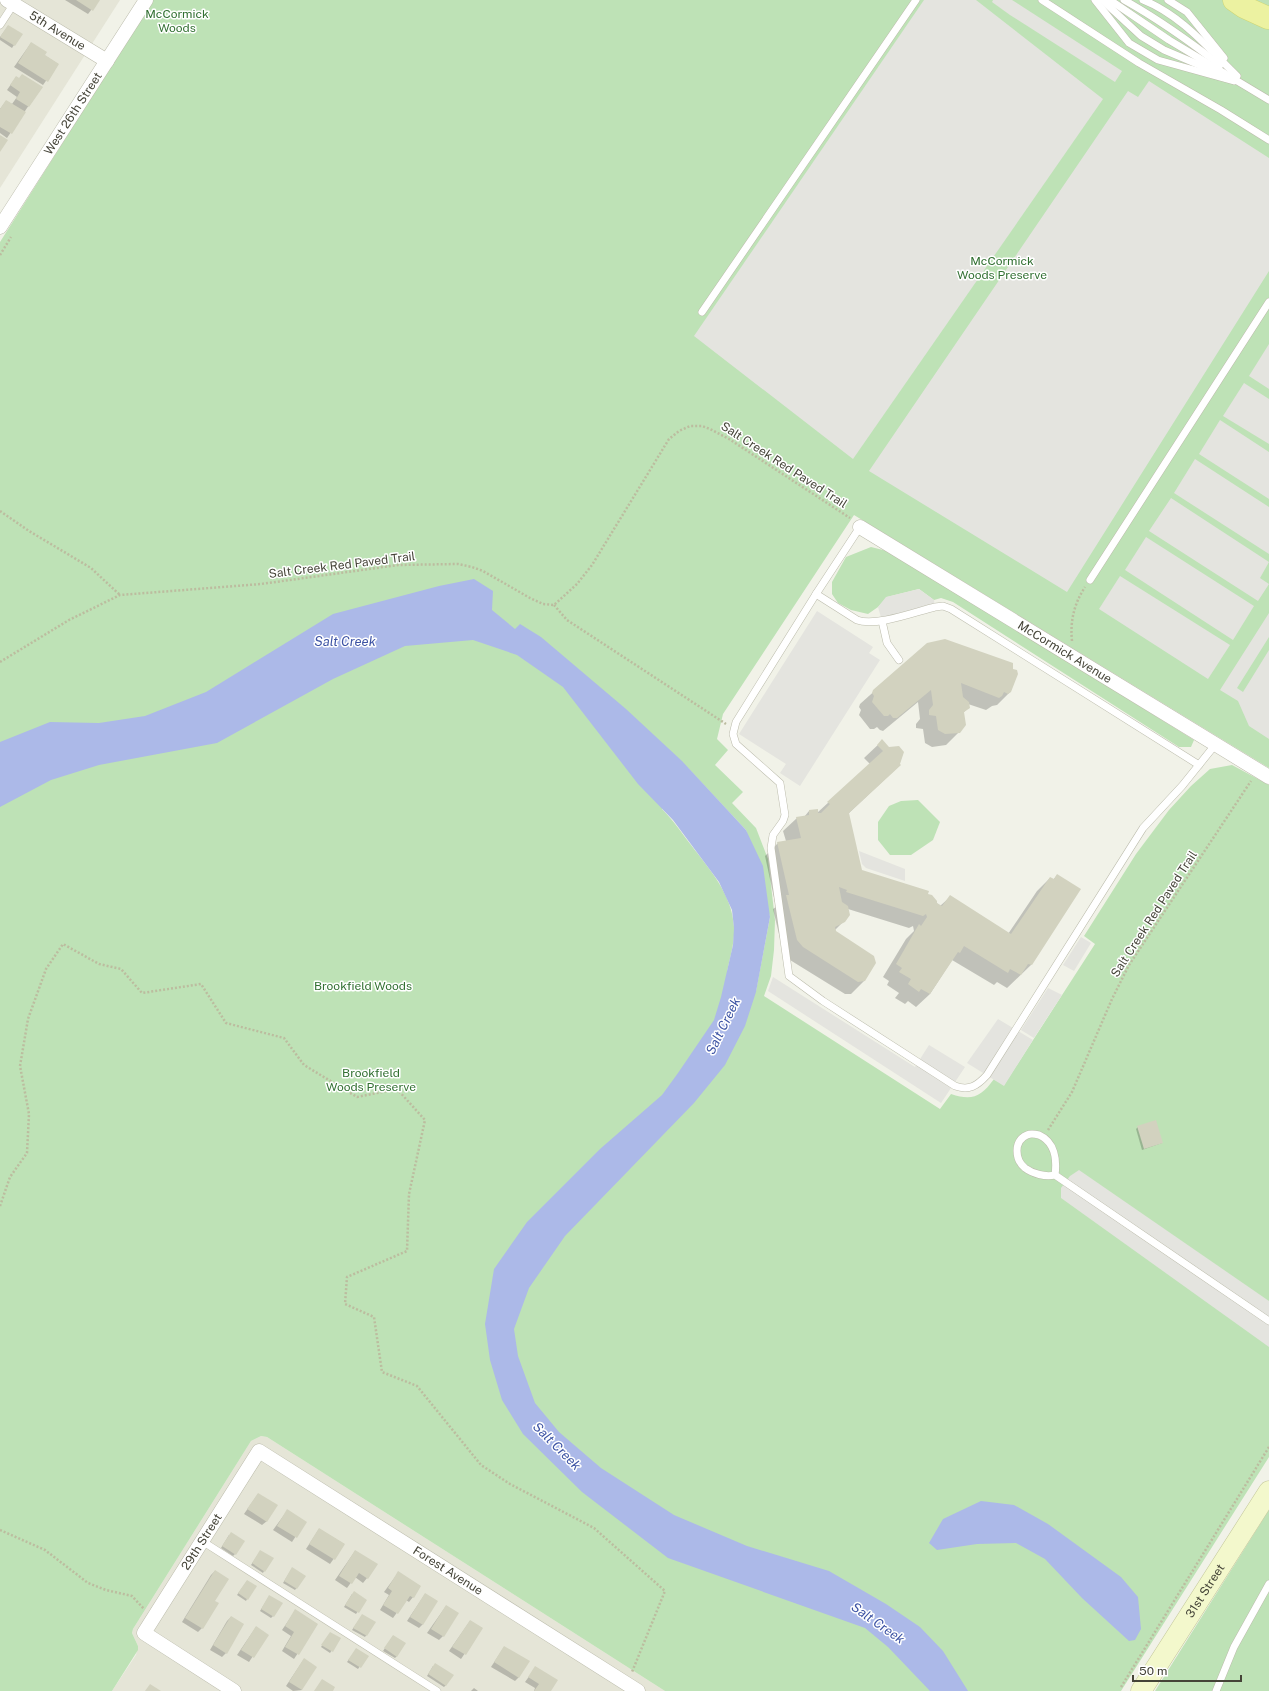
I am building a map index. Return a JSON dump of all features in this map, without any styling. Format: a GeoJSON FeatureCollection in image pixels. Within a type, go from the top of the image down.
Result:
{"type":"FeatureCollection","features":[{"type":"Feature","properties":{"kind":"main road"},"geometry":{"type":"LineString","coordinates":[[1234,0],[1244,7],[1268,19]]}},
{"type":"Feature","properties":{"kind":"main road","name":"31st Street"},"geometry":{"type":"LineString","coordinates":[[1141,1691],[1269,1491]]}},
{"type":"Feature","properties":{"kind":"street","name":"West 26th Street"},"geometry":{"type":"LineString","coordinates":[[0,227],[146,0]]}},
{"type":"Feature","properties":{"kind":"street"},"geometry":{"type":"LineString","coordinates":[[1252,0],[1268,19]]}},
{"type":"Feature","properties":{"kind":"street","name":"5th Avenue"},"geometry":{"type":"LineString","coordinates":[[12,1],[107,61]]}},
{"type":"Feature","properties":{"kind":"street","name":"McCormick Avenue"},"geometry":{"type":"LineString","coordinates":[[860,527],[1263,774]]}},
{"type":"Feature","properties":{"kind":"street","name":"Forest Avenue"},"geometry":{"type":"LineString","coordinates":[[259,1450],[629,1689]]}},
{"type":"Feature","properties":{"kind":"street","name":"29th Street"},"geometry":{"type":"LineString","coordinates":[[234,1691],[144,1633],[259,1450]]}},
{"type":"Feature","properties":{"kind":"lane"},"geometry":{"type":"LineString","coordinates":[[702,312],[916,0]]}},
{"type":"Feature","properties":{"kind":"lane"},"geometry":{"type":"LineString","coordinates":[[1042,0],[1139,63],[1221,110],[1269,140]]}},
{"type":"Feature","properties":{"kind":"lane"},"geometry":{"type":"LineString","coordinates":[[1095,0],[1129,42],[1158,60],[1244,84]]}},
{"type":"Feature","properties":{"kind":"lane"},"geometry":{"type":"LineString","coordinates":[[1102,0],[1136,32],[1164,50],[1244,84]]}},
{"type":"Feature","properties":{"kind":"lane"},"geometry":{"type":"LineString","coordinates":[[1110,0],[1169,40],[1269,100]]}},
{"type":"Feature","properties":{"kind":"lane"},"geometry":{"type":"LineString","coordinates":[[1124,0],[1174,30],[1244,84]]}},
{"type":"Feature","properties":{"kind":"lane"},"geometry":{"type":"LineString","coordinates":[[1144,0],[1155,4],[1180,20],[1244,84]]}},
{"type":"Feature","properties":{"kind":"lane"},"geometry":{"type":"LineString","coordinates":[[1168,0],[1187,12],[1244,84]]}},
{"type":"Feature","properties":{"kind":"lane"},"geometry":{"type":"LineString","coordinates":[[0,25],[12,1]]}},
{"type":"Feature","properties":{"kind":"lane"},"geometry":{"type":"LineString","coordinates":[[1090,580],[1269,302]]}},
{"type":"Feature","properties":{"kind":"lane"},"geometry":{"type":"LineString","coordinates":[[860,527],[736,722],[733,739],[736,744],[780,783],[785,815],[783,821],[773,835],[771,848],[789,976],[823,1001],[955,1086],[965,1088],[976,1086],[987,1076],[1143,828],[1182,786],[1215,745]]}},
{"type":"Feature","properties":{"kind":"lane"},"geometry":{"type":"LineString","coordinates":[[816,594],[856,620],[864,623],[882,621],[935,607],[943,606],[951,609],[1199,765]]}},
{"type":"Feature","properties":{"kind":"lane"},"geometry":{"type":"LineString","coordinates":[[882,621],[887,642],[899,660]]}},
{"type":"Feature","properties":{"kind":"lane"},"geometry":{"type":"LineString","coordinates":[[1055,1175],[1056,1166],[1054,1150],[1050,1143],[1044,1138],[1032,1134],[1026,1135],[1018,1144],[1017,1155],[1019,1162],[1028,1170],[1049,1176],[1055,1175],[1269,1321]]}},
{"type":"Feature","properties":{"kind":"lane"},"geometry":{"type":"LineString","coordinates":[[202,1541],[438,1691]]}},
{"type":"Feature","properties":{"kind":"lane"},"geometry":{"type":"LineString","coordinates":[[1216,1691],[1234,1647],[1269,1584]]}},
{"type":"Feature","properties":{"kind":"path","name":"Salt Creek Red Paved Trail"},"geometry":{"type":"LineString","coordinates":[[0,662],[69,620],[120,595],[261,584],[398,565],[458,564],[483,571],[543,604],[554,605],[577,584],[592,565],[669,439],[679,431],[690,426],[702,426],[729,439],[855,522],[860,527]]}},
{"type":"Feature","properties":{"kind":"path"},"geometry":{"type":"LineString","coordinates":[[0,511],[29,531],[91,568],[120,595]]}},
{"type":"Feature","properties":{"kind":"path"},"geometry":{"type":"LineString","coordinates":[[1074,657],[1070,628],[1072,614],[1078,599],[1090,580]]}},
{"type":"Feature","properties":{"kind":"path"},"geometry":{"type":"LineString","coordinates":[[554,605],[567,620],[734,728]]}},
{"type":"Feature","properties":{"kind":"path","name":"Salt Creek Red Paved Trail"},"geometry":{"type":"LineString","coordinates":[[1044,1138],[1072,1092],[1112,999],[1129,965],[1263,774]]}},
{"type":"Feature","properties":{"kind":"path"},"geometry":{"type":"LineString","coordinates":[[0,1206],[10,1177],[27,1153],[29,1114],[20,1066],[28,1019],[46,969],[63,944],[99,964],[121,969],[142,993],[201,984],[226,1023],[284,1038],[304,1065],[357,1097],[397,1089],[425,1120],[409,1194],[407,1251],[347,1277],[345,1304],[374,1317],[382,1372],[417,1386],[481,1465],[510,1484],[594,1528],[665,1591],[629,1689]]}},
{"type":"Feature","properties":{"kind":"path"},"geometry":{"type":"LineString","coordinates":[[1121,1687],[1269,1447]]}},
{"type":"Feature","properties":{"kind":"path"},"geometry":{"type":"LineString","coordinates":[[0,1530],[45,1550],[88,1583],[106,1590],[132,1596],[153,1618]]}},
{"type":"Feature","properties":{"kind":"shaded area"},"geometry":{"type":"Polygon","coordinates":[[[0,0],[120,0],[0,188],[0,0]]]}},
{"type":"Feature","properties":{"kind":"shaded area"},"geometry":{"type":"Polygon","coordinates":[[[924,0],[976,0],[1103,99],[853,459],[694,336],[924,0]]]}},
{"type":"Feature","properties":{"kind":"shaded area"},"geometry":{"type":"Polygon","coordinates":[[[993,0],[1012,0],[1122,71],[1115,82],[1010,15],[992,2],[993,0]]]}},
{"type":"Feature","properties":{"kind":"shaded area"},"geometry":{"type":"Polygon","coordinates":[[[1149,81],[1269,158],[1269,271],[1067,592],[869,471],[1128,91],[1138,97],[1149,81]]]}},
{"type":"Feature","properties":{"kind":"shaded area"},"geometry":{"type":"Polygon","coordinates":[[[1269,344],[1269,389],[1249,376],[1269,344]]]}},
{"type":"Feature","properties":{"kind":"shaded area"},"geometry":{"type":"Polygon","coordinates":[[[1244,383],[1269,399],[1269,444],[1223,416],[1244,383]]]}},
{"type":"Feature","properties":{"kind":"shaded area"},"geometry":{"type":"Polygon","coordinates":[[[1220,420],[1269,452],[1269,499],[1199,454],[1220,420]]]}},
{"type":"Feature","properties":{"kind":"shaded area"},"geometry":{"type":"Polygon","coordinates":[[[1195,459],[1269,507],[1269,554],[1174,493],[1195,459]]]}},
{"type":"Feature","properties":{"kind":"shaded area"},"geometry":{"type":"Polygon","coordinates":[[[1171,498],[1269,562],[1260,578],[1269,584],[1258,601],[1149,531],[1171,498]]]}},
{"type":"Feature","properties":{"kind":"shaded area"},"geometry":{"type":"Polygon","coordinates":[[[1146,537],[1254,606],[1233,640],[1125,570],[1146,537]]]}},
{"type":"Feature","properties":{"kind":"shaded area"},"geometry":{"type":"Polygon","coordinates":[[[1120,576],[1230,645],[1208,679],[1099,609],[1120,576]]]}},
{"type":"Feature","properties":{"kind":"shaded area"},"geometry":{"type":"Polygon","coordinates":[[[919,589],[934,600],[935,607],[882,621],[878,607],[886,597],[919,589]]]}},
{"type":"Feature","properties":{"kind":"shaded area"},"geometry":{"type":"Polygon","coordinates":[[[817,611],[873,647],[869,653],[880,660],[800,786],[780,773],[786,764],[739,734],[817,611]]]}},
{"type":"Feature","properties":{"kind":"shaded area"},"geometry":{"type":"Polygon","coordinates":[[[1269,613],[1269,637],[1237,688],[1243,692],[1269,650],[1269,739],[1249,726],[1238,701],[1220,690],[1269,613]]]}},
{"type":"Feature","properties":{"kind":"shaded area"},"geometry":{"type":"Polygon","coordinates":[[[859,851],[905,869],[905,881],[866,868],[862,864],[859,851]]]}},
{"type":"Feature","properties":{"kind":"shaded area"},"geometry":{"type":"Polygon","coordinates":[[[1081,937],[1091,943],[1074,971],[1063,965],[1081,937]]]}},
{"type":"Feature","properties":{"kind":"shaded area"},"geometry":{"type":"Polygon","coordinates":[[[773,977],[915,1067],[929,1045],[965,1067],[941,1103],[768,991],[773,977]]]}},
{"type":"Feature","properties":{"kind":"shaded area"},"geometry":{"type":"Polygon","coordinates":[[[1048,988],[1062,995],[1034,1038],[1021,1030],[1048,988]]]}},
{"type":"Feature","properties":{"kind":"shaded area"},"geometry":{"type":"Polygon","coordinates":[[[998,1019],[1033,1040],[1004,1086],[967,1063],[998,1019]]]}},
{"type":"Feature","properties":{"kind":"shaded area"},"geometry":{"type":"Polygon","coordinates":[[[1079,1170],[1269,1301],[1269,1347],[1061,1198],[1061,1188],[1070,1176],[1079,1170]]]}},
{"type":"Feature","properties":{"kind":"shaded area"},"geometry":{"type":"Polygon","coordinates":[[[261,1436],[267,1437],[665,1691],[112,1691],[136,1655],[138,1646],[132,1633],[133,1629],[251,1441],[261,1436]]]}},
{"type":"Feature","properties":{"kind":"green space","name":"Brookfield Woods Preserve"},"geometry":{"type":"Polygon","coordinates":[[[153,0],[1269,0],[1269,768],[854,515],[723,714],[717,739],[728,750],[715,765],[743,792],[732,803],[756,828],[768,859],[775,920],[771,976],[764,996],[940,1109],[951,1094],[965,1097],[976,1096],[985,1090],[994,1079],[1004,1085],[1095,944],[1084,936],[1136,854],[1169,810],[1191,786],[1210,769],[1232,765],[1269,785],[1269,1457],[1121,1691],[665,1691],[267,1437],[261,1436],[251,1441],[133,1629],[132,1633],[138,1646],[138,1650],[112,1691],[0,1691],[0,242],[153,0]],[[688,768],[662,809],[677,826],[725,893],[734,927],[734,938],[727,972],[756,991],[770,917],[746,830],[688,768]]]}},
{"type":"Feature","properties":{"kind":"green space"},"geometry":{"type":"Polygon","coordinates":[[[871,547],[891,552],[1194,740],[1191,747],[1179,747],[953,602],[941,598],[934,600],[919,589],[887,597],[878,607],[868,614],[851,610],[838,603],[832,594],[832,582],[846,557],[871,547]]]}},
{"type":"Feature","properties":{"kind":"green space"},"geometry":{"type":"Polygon","coordinates":[[[918,800],[940,822],[933,840],[911,855],[890,855],[878,840],[878,822],[889,806],[901,801],[918,800]]]}},
{"type":"Feature","properties":{"kind":"green space"},"geometry":{"type":"Polygon","coordinates":[[[1269,1510],[1269,1691],[1155,1691],[1269,1510]]]}},
{"type":"Feature","properties":{"kind":"water","name":"Salt Creek"},"geometry":{"type":"Polygon","coordinates":[[[474,579],[493,591],[492,610],[515,629],[520,624],[541,637],[626,709],[682,761],[746,830],[763,866],[770,917],[756,992],[745,1026],[725,1065],[694,1103],[565,1236],[529,1288],[514,1329],[518,1356],[535,1403],[559,1432],[601,1468],[674,1515],[747,1546],[829,1571],[886,1604],[920,1627],[943,1651],[968,1691],[930,1691],[888,1647],[865,1628],[668,1558],[582,1492],[523,1434],[502,1400],[490,1360],[485,1324],[494,1269],[527,1222],[600,1149],[662,1095],[714,1020],[733,945],[734,928],[732,910],[719,882],[673,820],[638,784],[563,687],[517,655],[473,640],[405,646],[333,679],[217,743],[99,765],[51,780],[0,807],[0,742],[50,722],[99,723],[145,716],[206,692],[333,614],[439,586],[474,579]]]}},
{"type":"Feature","properties":{"kind":"water"},"geometry":{"type":"Polygon","coordinates":[[[981,1501],[1014,1505],[1048,1524],[1121,1577],[1138,1597],[1141,1629],[1135,1640],[1129,1641],[1082,1598],[1045,1559],[1016,1543],[977,1544],[937,1550],[929,1543],[943,1519],[981,1501]]]}},
{"type":"Feature","properties":{"kind":"building"},"geometry":{"type":"Polygon","coordinates":[[[76,0],[100,0],[93,11],[76,0]]]}},
{"type":"Feature","properties":{"kind":"building"},"geometry":{"type":"Polygon","coordinates":[[[8,25],[23,34],[15,46],[0,37],[8,25]]]}},
{"type":"Feature","properties":{"kind":"building"},"geometry":{"type":"Polygon","coordinates":[[[31,42],[47,52],[45,55],[59,64],[48,82],[18,63],[31,42]]]}},
{"type":"Feature","properties":{"kind":"building"},"geometry":{"type":"Polygon","coordinates":[[[22,74],[43,87],[29,107],[16,99],[20,92],[10,85],[16,76],[19,78],[22,74]]]}},
{"type":"Feature","properties":{"kind":"building"},"geometry":{"type":"Polygon","coordinates":[[[6,100],[26,112],[12,134],[0,127],[0,109],[6,100]]]}},
{"type":"Feature","properties":{"kind":"building"},"geometry":{"type":"Polygon","coordinates":[[[0,135],[8,140],[0,152],[0,135]]]}},
{"type":"Feature","properties":{"kind":"building"},"geometry":{"type":"Polygon","coordinates":[[[945,639],[1013,663],[1013,669],[1017,670],[1018,674],[1011,692],[1008,694],[1004,692],[999,698],[961,683],[963,697],[969,702],[970,708],[964,712],[966,725],[960,733],[945,734],[938,730],[936,716],[929,715],[929,710],[933,705],[931,690],[897,718],[893,718],[890,714],[888,716],[884,716],[872,702],[874,696],[872,693],[873,690],[927,643],[945,639]]]}},
{"type":"Feature","properties":{"kind":"building"},"geometry":{"type":"Polygon","coordinates":[[[882,739],[889,747],[899,746],[904,752],[901,765],[849,813],[862,870],[929,891],[928,894],[932,895],[937,903],[942,906],[950,895],[1011,934],[1050,877],[1054,879],[1057,874],[1081,889],[1032,965],[1028,964],[1021,975],[1010,969],[1008,973],[964,946],[960,953],[958,952],[930,994],[921,989],[919,992],[908,984],[911,979],[899,972],[902,968],[896,964],[919,924],[921,926],[927,917],[926,914],[923,916],[846,892],[847,890],[839,887],[842,902],[848,906],[850,915],[845,922],[835,927],[836,931],[874,956],[876,963],[865,981],[858,982],[803,947],[797,940],[786,895],[789,895],[777,842],[801,838],[796,817],[809,815],[809,810],[818,809],[818,813],[821,813],[830,804],[827,802],[883,751],[877,745],[882,739]]]}},
{"type":"Feature","properties":{"kind":"building"},"geometry":{"type":"Polygon","coordinates":[[[1156,1120],[1163,1143],[1144,1149],[1137,1126],[1156,1120]]]}},
{"type":"Feature","properties":{"kind":"building"},"geometry":{"type":"Polygon","coordinates":[[[258,1493],[278,1505],[267,1522],[247,1509],[258,1493]]]}},
{"type":"Feature","properties":{"kind":"building"},"geometry":{"type":"Polygon","coordinates":[[[287,1509],[307,1522],[297,1538],[277,1526],[287,1509]]]}},
{"type":"Feature","properties":{"kind":"building"},"geometry":{"type":"Polygon","coordinates":[[[319,1528],[345,1544],[335,1560],[309,1544],[319,1528]]]}},
{"type":"Feature","properties":{"kind":"building"},"geometry":{"type":"Polygon","coordinates":[[[231,1532],[245,1541],[236,1555],[222,1546],[231,1532]]]}},
{"type":"Feature","properties":{"kind":"building"},"geometry":{"type":"Polygon","coordinates":[[[260,1550],[274,1558],[265,1572],[252,1563],[260,1550]]]}},
{"type":"Feature","properties":{"kind":"building"},"geometry":{"type":"Polygon","coordinates":[[[355,1550],[378,1564],[368,1579],[359,1573],[352,1584],[339,1576],[355,1550]]]}},
{"type":"Feature","properties":{"kind":"building"},"geometry":{"type":"Polygon","coordinates":[[[292,1567],[306,1576],[297,1589],[284,1581],[292,1567]]]}},
{"type":"Feature","properties":{"kind":"building"},"geometry":{"type":"Polygon","coordinates":[[[215,1570],[229,1579],[215,1601],[219,1603],[203,1629],[185,1618],[215,1570]]]}},
{"type":"Feature","properties":{"kind":"building"},"geometry":{"type":"Polygon","coordinates":[[[398,1571],[421,1586],[414,1598],[410,1596],[398,1614],[383,1605],[392,1591],[388,1588],[398,1571]]]}},
{"type":"Feature","properties":{"kind":"building"},"geometry":{"type":"Polygon","coordinates":[[[247,1580],[257,1586],[248,1600],[238,1593],[247,1580]]]}},
{"type":"Feature","properties":{"kind":"building"},"geometry":{"type":"Polygon","coordinates":[[[354,1591],[367,1600],[359,1613],[345,1605],[354,1591]]]}},
{"type":"Feature","properties":{"kind":"building"},"geometry":{"type":"Polygon","coordinates":[[[425,1593],[438,1601],[423,1625],[410,1617],[425,1593]]]}},
{"type":"Feature","properties":{"kind":"building"},"geometry":{"type":"Polygon","coordinates":[[[269,1595],[283,1603],[274,1617],[261,1609],[269,1595]]]}},
{"type":"Feature","properties":{"kind":"building"},"geometry":{"type":"Polygon","coordinates":[[[446,1605],[459,1613],[444,1637],[431,1629],[446,1605]]]}},
{"type":"Feature","properties":{"kind":"building"},"geometry":{"type":"Polygon","coordinates":[[[295,1609],[318,1624],[299,1655],[285,1647],[294,1632],[285,1626],[295,1609]]]}},
{"type":"Feature","properties":{"kind":"building"},"geometry":{"type":"Polygon","coordinates":[[[362,1614],[376,1622],[367,1636],[353,1628],[362,1614]]]}},
{"type":"Feature","properties":{"kind":"building"},"geometry":{"type":"Polygon","coordinates":[[[231,1616],[244,1624],[227,1654],[213,1645],[231,1616]]]}},
{"type":"Feature","properties":{"kind":"building"},"geometry":{"type":"Polygon","coordinates":[[[470,1620],[483,1628],[466,1655],[452,1647],[470,1620]]]}},
{"type":"Feature","properties":{"kind":"building"},"geometry":{"type":"Polygon","coordinates":[[[256,1626],[269,1635],[254,1658],[241,1650],[256,1626]]]}},
{"type":"Feature","properties":{"kind":"building"},"geometry":{"type":"Polygon","coordinates":[[[330,1632],[341,1638],[333,1652],[321,1645],[330,1632]]]}},
{"type":"Feature","properties":{"kind":"building"},"geometry":{"type":"Polygon","coordinates":[[[393,1635],[406,1643],[397,1657],[384,1648],[393,1635]]]}},
{"type":"Feature","properties":{"kind":"building"},"geometry":{"type":"Polygon","coordinates":[[[504,1646],[530,1661],[519,1678],[494,1662],[504,1646]]]}},
{"type":"Feature","properties":{"kind":"building"},"geometry":{"type":"Polygon","coordinates":[[[356,1648],[369,1656],[361,1668],[348,1660],[356,1648]]]}},
{"type":"Feature","properties":{"kind":"building"},"geometry":{"type":"Polygon","coordinates":[[[304,1658],[317,1667],[302,1690],[289,1682],[304,1658]]]}},
{"type":"Feature","properties":{"kind":"building"},"geometry":{"type":"Polygon","coordinates":[[[435,1663],[454,1675],[446,1686],[428,1674],[435,1663]]]}},
{"type":"Feature","properties":{"kind":"building"},"geometry":{"type":"Polygon","coordinates":[[[535,1666],[558,1680],[551,1691],[534,1691],[539,1684],[528,1677],[535,1666]]]}},
{"type":"Feature","properties":{"kind":"building"},"geometry":{"type":"Polygon","coordinates":[[[322,1679],[335,1687],[333,1691],[314,1691],[322,1679]]]}},
{"type":"Feature","properties":{"kind":"building"},"geometry":{"type":"Polygon","coordinates":[[[150,1684],[161,1691],[145,1691],[150,1684]]]}},
{"type":"Feature","properties":{"kind":"park label","name":"McCormick Woods"},"geometry":{"type":"Point","coordinates":[177,21]}},
{"type":"Feature","properties":{"kind":"park label","name":"McCormick Woods Preserve"},"geometry":{"type":"Point","coordinates":[1002,268]}},
{"type":"Feature","properties":{"kind":"park label","name":"Brookfield Woods"},"geometry":{"type":"Point","coordinates":[363,986]}}]}
